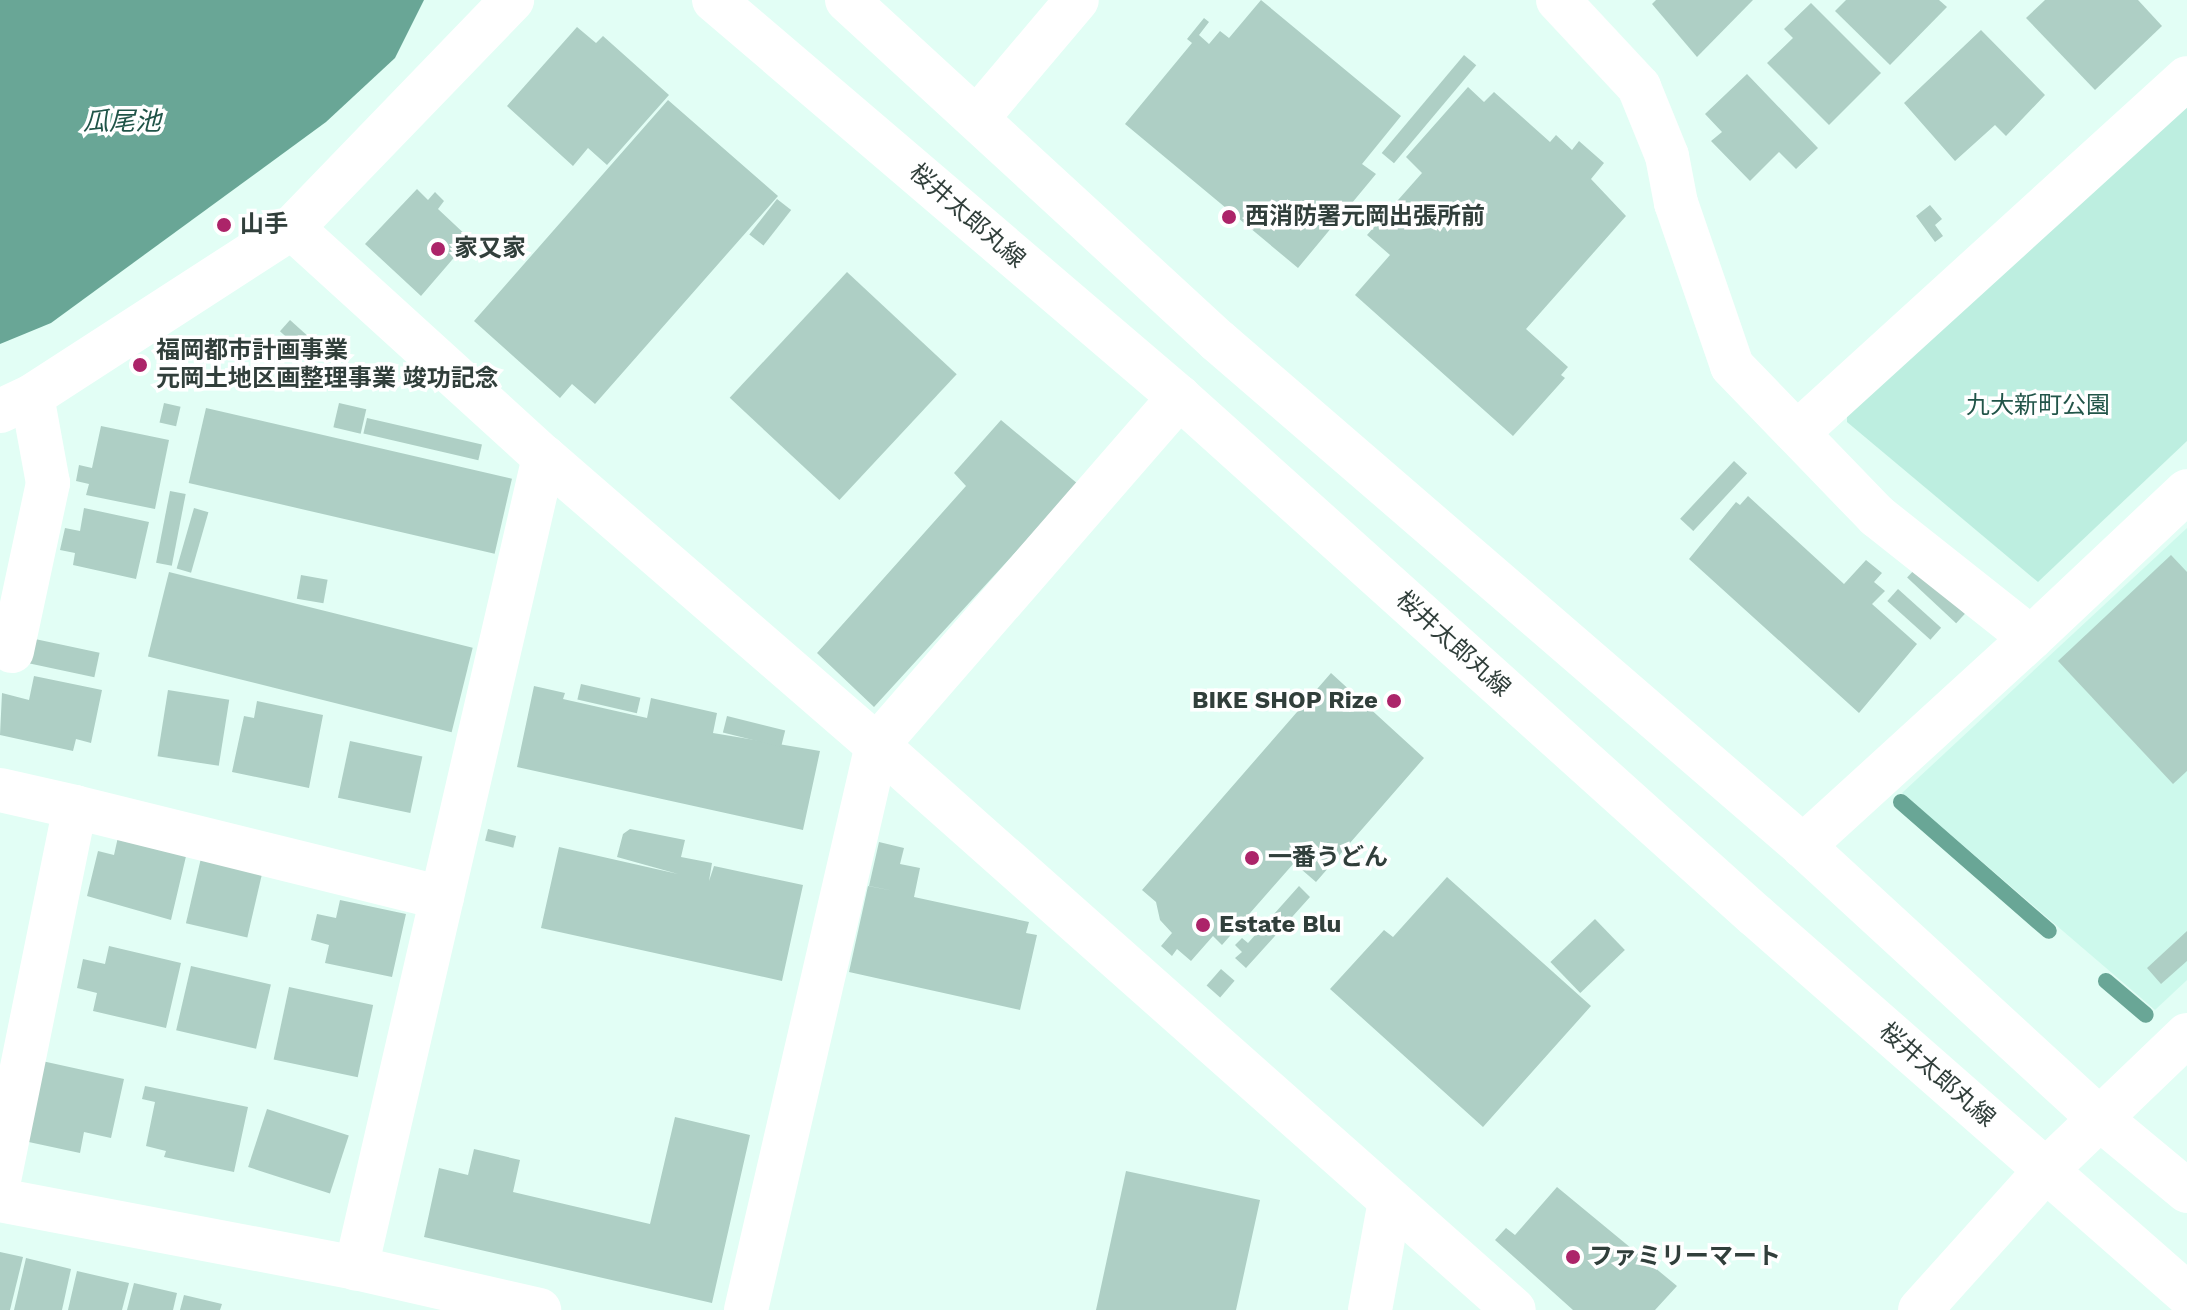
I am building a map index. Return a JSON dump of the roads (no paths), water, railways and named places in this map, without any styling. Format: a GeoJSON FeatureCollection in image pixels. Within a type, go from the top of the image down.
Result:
{"type":"FeatureCollection","features":[{"type":"Feature","properties":{"kind":"street"},"geometry":{"type":"LineString","coordinates":[[12,651],[48,483],[16,404],[292,228],[512,0]]}},
{"type":"Feature","properties":{"kind":"street","name":"桜井太郎丸線"},"geometry":{"type":"LineString","coordinates":[[714,0],[1179,397],[2187,1294]]}},
{"type":"Feature","properties":{"kind":"street"},"geometry":{"type":"LineString","coordinates":[[847,0],[978,117],[1218,341],[1803,846],[2098,1117],[2187,1191]]}},
{"type":"Feature","properties":{"kind":"street"},"geometry":{"type":"LineString","coordinates":[[978,117],[1077,0]]}},
{"type":"Feature","properties":{"kind":"street"},"geometry":{"type":"LineString","coordinates":[[1558,0],[1639,87],[1667,156],[1676,203],[1732,366],[1877,516],[2031,638]]}},
{"type":"Feature","properties":{"kind":"street"},"geometry":{"type":"LineString","coordinates":[[1797,433],[2187,78]]}},
{"type":"Feature","properties":{"kind":"street"},"geometry":{"type":"LineString","coordinates":[[292,228],[544,457],[877,745],[1514,1310]]}},
{"type":"Feature","properties":{"kind":"street"},"geometry":{"type":"LineString","coordinates":[[746,1310],[877,745],[1179,397]]}},
{"type":"Feature","properties":{"kind":"street"},"geometry":{"type":"LineString","coordinates":[[356,1268],[544,457]]}},
{"type":"Feature","properties":{"kind":"street"},"geometry":{"type":"LineString","coordinates":[[1803,846],[2187,491]]}},
{"type":"Feature","properties":{"kind":"street"},"geometry":{"type":"LineString","coordinates":[[0,790],[442,898]]}},
{"type":"Feature","properties":{"kind":"street"},"geometry":{"type":"LineString","coordinates":[[0,1176],[75,807]]}},
{"type":"Feature","properties":{"kind":"street"},"geometry":{"type":"LineString","coordinates":[[1920,1310],[2046,1170],[2187,1035]]}},
{"type":"Feature","properties":{"kind":"street"},"geometry":{"type":"LineString","coordinates":[[0,1200],[356,1268],[539,1310]]}},
{"type":"Feature","properties":{"kind":"street"},"geometry":{"type":"LineString","coordinates":[[1370,1310],[1390,1201]]}},
{"type":"Feature","properties":{"kind":"water","name":"瓜尾池"},"geometry":{"type":"Polygon","coordinates":[[[0,0],[424,0],[395,58],[326,122],[51,323],[0,344],[0,0]]]}},
{"type":"Feature","properties":{"kind":"waterway"},"geometry":{"type":"LineString","coordinates":[[1901,802],[2049,931]]}},
{"type":"Feature","properties":{"kind":"waterway"},"geometry":{"type":"LineString","coordinates":[[2106,981],[2146,1015]]}},
{"type":"Feature","properties":{"kind":"place","name":"西消防署元岡出張所前"},"geometry":{"type":"Point","coordinates":[1229,217]}},
{"type":"Feature","properties":{"kind":"place","name":"山手"},"geometry":{"type":"Point","coordinates":[224,225]}},
{"type":"Feature","properties":{"kind":"place","name":"家又家"},"geometry":{"type":"Point","coordinates":[438,249]}},
{"type":"Feature","properties":{"kind":"place","name":"福岡都市計画事業 元岡土地区画整理事業 竣功記念"},"geometry":{"type":"Point","coordinates":[140,365]}},
{"type":"Feature","properties":{"kind":"place","name":"BIKE SHOP Rize"},"geometry":{"type":"Point","coordinates":[1394,701]}},
{"type":"Feature","properties":{"kind":"place","name":"一番うどん"},"geometry":{"type":"Point","coordinates":[1252,858]}},
{"type":"Feature","properties":{"kind":"place","name":"Estate Blu"},"geometry":{"type":"Point","coordinates":[1203,925]}},
{"type":"Feature","properties":{"kind":"place","name":"ファミリーマート"},"geometry":{"type":"Point","coordinates":[1573,1257]}},
{"type":"Feature","properties":{"kind":"park label","name":"九大新町公園"},"geometry":{"type":"Point","coordinates":[2038,406]}}]}
